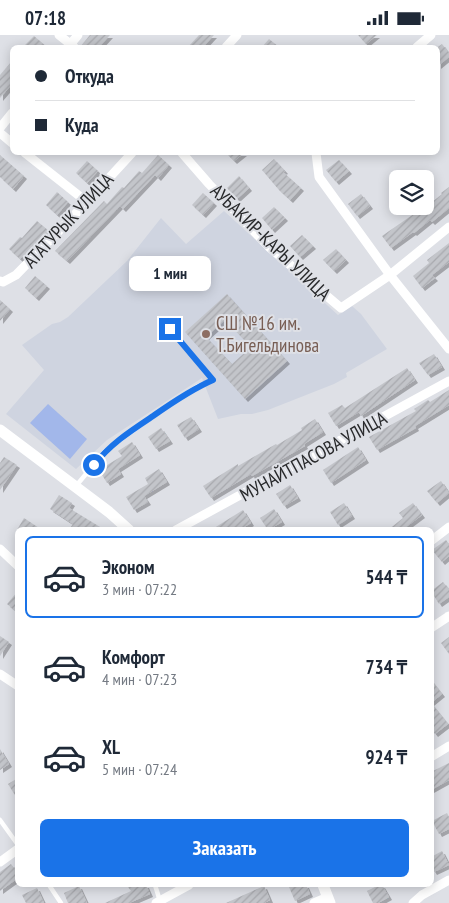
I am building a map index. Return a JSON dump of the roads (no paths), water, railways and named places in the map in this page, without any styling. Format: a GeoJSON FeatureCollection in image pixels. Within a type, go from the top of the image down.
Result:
{"type":"FeatureCollection","features":[{"type":"Feature","properties":{"kind":"street"},"geometry":{"type":"LineString","coordinates":[[59,35],[70,45]]}},
{"type":"Feature","properties":{"kind":"street"},"geometry":{"type":"LineString","coordinates":[[228,45],[237,35]]}},
{"type":"Feature","properties":{"kind":"street"},"geometry":{"type":"LineString","coordinates":[[419,45],[431,35]]}},
{"type":"Feature","properties":{"kind":"street"},"geometry":{"type":"LineString","coordinates":[[0,128],[10,116]]}},
{"type":"Feature","properties":{"kind":"street"},"geometry":{"type":"LineString","coordinates":[[0,133],[10,141]]}},
{"type":"Feature","properties":{"kind":"street"},"geometry":{"type":"LineString","coordinates":[[28,155],[87,202]]}},
{"type":"Feature","properties":{"kind":"street","name":"АТАТУРЫК УЛИЦА"},"geometry":{"type":"LineString","coordinates":[[0,281],[3,282],[16,275],[130,155]]}},
{"type":"Feature","properties":{"kind":"street","name":"АУБАКИР-КАРЫ УЛИЦА"},"geometry":{"type":"LineString","coordinates":[[184,155],[269,247],[341,308],[390,275]]}},
{"type":"Feature","properties":{"kind":"street"},"geometry":{"type":"LineString","coordinates":[[316,155],[319,177],[390,275],[449,349]]}},
{"type":"Feature","properties":{"kind":"street"},"geometry":{"type":"LineString","coordinates":[[390,275],[449,227]]}},
{"type":"Feature","properties":{"kind":"street","name":"МУНАЙТПАСОВА УЛИЦА"},"geometry":{"type":"LineString","coordinates":[[181,527],[449,381]]}},
{"type":"Feature","properties":{"kind":"street"},"geometry":{"type":"LineString","coordinates":[[0,430],[109,512],[126,527]]}},
{"type":"Feature","properties":{"kind":"street"},"geometry":{"type":"LineString","coordinates":[[434,539],[449,527]]}},
{"type":"Feature","properties":{"kind":"street"},"geometry":{"type":"LineString","coordinates":[[0,549],[15,564]]}},
{"type":"Feature","properties":{"kind":"street"},"geometry":{"type":"LineString","coordinates":[[434,626],[449,616]]}},
{"type":"Feature","properties":{"kind":"street"},"geometry":{"type":"LineString","coordinates":[[0,674],[15,684]]}},
{"type":"Feature","properties":{"kind":"street"},"geometry":{"type":"LineString","coordinates":[[434,755],[449,746]]}},
{"type":"Feature","properties":{"kind":"street"},"geometry":{"type":"LineString","coordinates":[[0,862],[15,851]]}},
{"type":"Feature","properties":{"kind":"street"},"geometry":{"type":"LineString","coordinates":[[413,903],[422,895],[449,880]]}},
{"type":"Feature","properties":{"kind":"street"},"geometry":{"type":"LineString","coordinates":[[158,902],[185,887]]}},
{"type":"Feature","properties":{"kind":"street"},"geometry":{"type":"LineString","coordinates":[[314,903],[329,900],[324,887]]}},
{"type":"Feature","properties":{"kind":"lane"},"geometry":{"type":"LineString","coordinates":[[75,487],[105,451],[166,407],[198,386],[213,380],[170,329]]}},
{"type":"Feature","properties":{"kind":"lane"},"geometry":{"type":"LineString","coordinates":[[0,820],[15,841]]}},
{"type":"Feature","properties":{"kind":"lane"},"geometry":{"type":"LineString","coordinates":[[50,887],[61,903]]}},
{"type":"Feature","properties":{"kind":"lane"},"geometry":{"type":"LineString","coordinates":[[155,887],[158,902]]}},
{"type":"Feature","properties":{"kind":"place","name":"СШ №16 им. Т.Бигельдинова"},"geometry":{"type":"Point","coordinates":[206,334]}}]}
